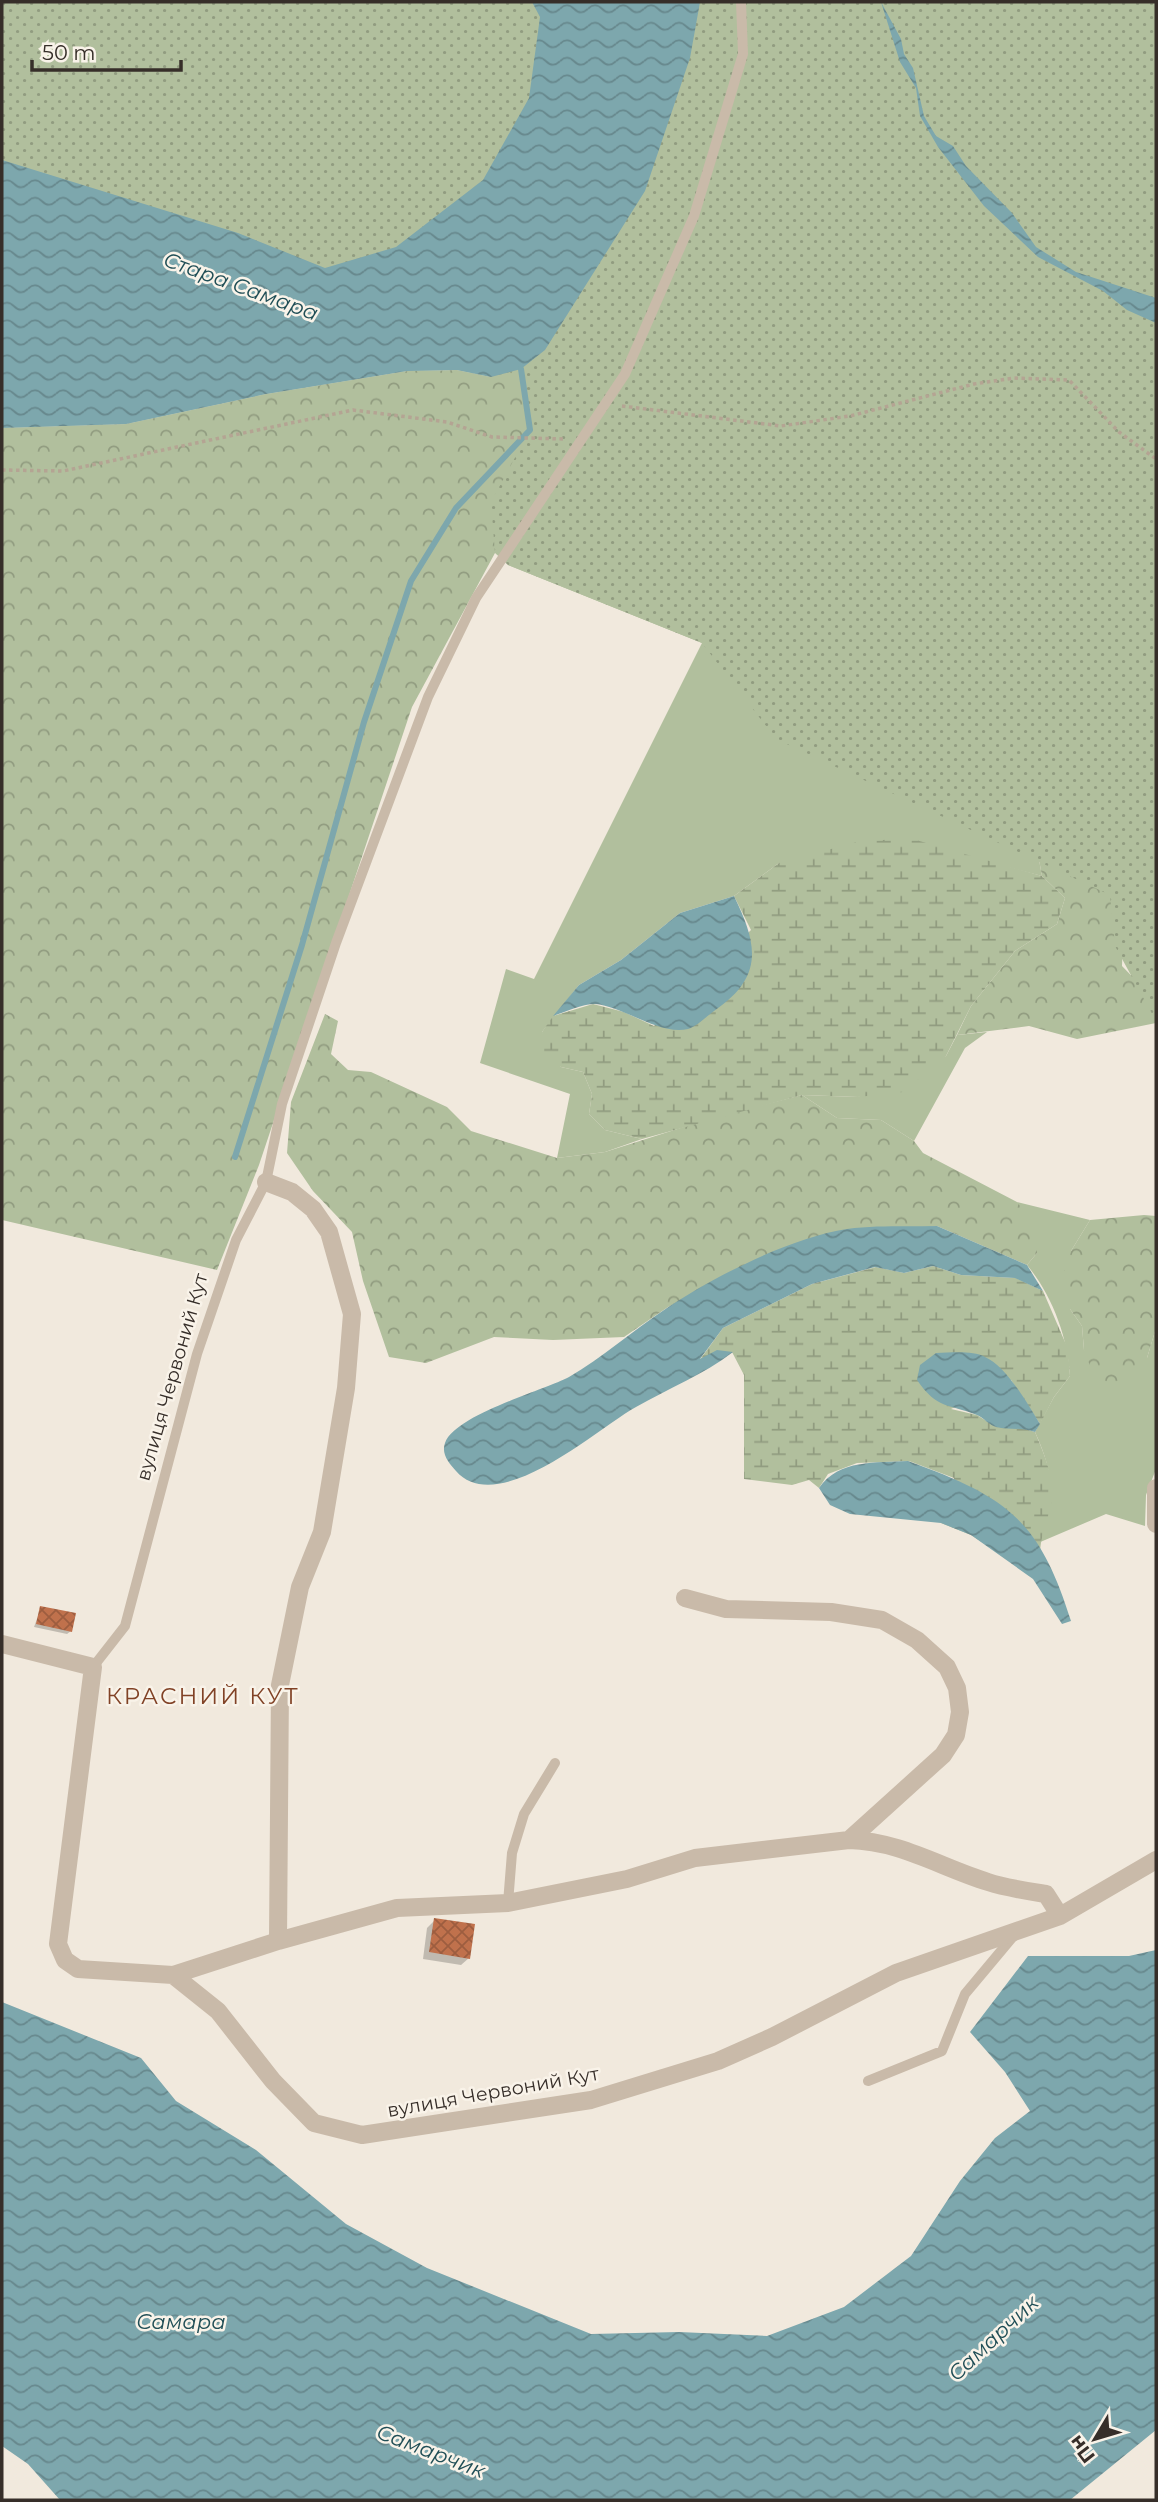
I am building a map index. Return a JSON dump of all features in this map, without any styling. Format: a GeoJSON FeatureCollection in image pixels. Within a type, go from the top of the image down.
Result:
{"type":"FeatureCollection","features":[{"type":"Feature","properties":{"kind":"street"},"geometry":{"type":"LineString","coordinates":[[266,1182],[292,1192],[313,1209],[328,1232],[352,1314],[346,1388],[322,1532],[300,1587],[280,1685],[278,1941]]}},
{"type":"Feature","properties":{"kind":"street"},"geometry":{"type":"LineString","coordinates":[[1156,1488],[1156,1524]]}},
{"type":"Feature","properties":{"kind":"street"},"geometry":{"type":"LineString","coordinates":[[685,1598],[726,1609],[831,1612],[882,1620],[917,1640],[947,1667],[957,1688],[960,1712],[956,1735],[943,1755],[849,1840]]}},
{"type":"Feature","properties":{"kind":"street"},"geometry":{"type":"LineString","coordinates":[[2,1644],[93,1667],[58,1944],[65,1959],[78,1969],[173,1975],[278,1941],[397,1908],[508,1903],[627,1879],[695,1858],[849,1840],[874,1840],[923,1855],[988,1883],[1046,1894],[1060,1916]]}},
{"type":"Feature","properties":{"kind":"street","name":"вулиця Червоний Кут"},"geometry":{"type":"LineString","coordinates":[[173,1975],[218,2011],[273,2081],[314,2123],[362,2135],[591,2100],[718,2061],[772,2037],[896,1973],[1060,1916],[1156,1860]]}},
{"type":"Feature","properties":{"kind":"lane","name":"вулиця Червоний Кут"},"geometry":{"type":"LineString","coordinates":[[93,1667],[125,1626],[197,1354],[236,1240],[266,1182],[282,1104],[336,943],[428,697],[476,598],[625,374],[694,216],[743,54],[741,2]]}},
{"type":"Feature","properties":{"kind":"lane"},"geometry":{"type":"LineString","coordinates":[[508,1903],[512,1853],[524,1814],[555,1763]]}},
{"type":"Feature","properties":{"kind":"lane"},"geometry":{"type":"LineString","coordinates":[[868,2081],[942,2051],[965,1994],[1018,1931]]}},
{"type":"Feature","properties":{"kind":"path"},"geometry":{"type":"LineString","coordinates":[[605,404],[781,426],[850,416],[974,384],[1014,378],[1069,380],[1119,432],[1156,459]]}},
{"type":"Feature","properties":{"kind":"path"},"geometry":{"type":"LineString","coordinates":[[2,470],[63,471],[353,410],[447,422],[492,437],[580,440]]}},
{"type":"Feature","properties":{"kind":"green space"},"geometry":{"type":"Polygon","coordinates":[[[2,2],[1156,2],[1156,1021],[1115,946],[1110,895],[776,739],[702,643],[508,565],[495,553],[491,502],[530,430],[521,369],[491,377],[457,370],[407,371],[266,394],[126,424],[2,428],[2,2]]]}},
{"type":"Feature","properties":{"kind":"green space"},"geometry":{"type":"Polygon","coordinates":[[[645,191],[495,553],[412,707],[259,1165],[217,1270],[2,1220],[2,428],[126,424],[266,394],[407,371],[457,370],[491,377],[645,191]]]}},
{"type":"Feature","properties":{"kind":"green space"},"geometry":{"type":"Polygon","coordinates":[[[511,560],[609,585],[1035,838],[1042,876],[1003,866],[779,863],[734,896],[680,913],[621,960],[579,985],[542,1032],[561,1067],[583,1072],[592,1094],[589,1114],[605,1130],[642,1139],[605,1152],[557,1158],[570,1094],[480,1063],[506,969],[534,979],[702,643],[508,565],[511,560]]]}},
{"type":"Feature","properties":{"kind":"green space"},"geometry":{"type":"Polygon","coordinates":[[[1091,769],[1123,937],[1122,966],[1156,1001],[1156,1023],[1077,1039],[1029,1026],[957,1035],[971,1006],[1015,951],[1057,924],[1065,898],[1042,876],[1035,838],[1091,769]]]}},
{"type":"Feature","properties":{"kind":"green space"},"geometry":{"type":"Polygon","coordinates":[[[909,838],[1042,876],[1065,898],[1057,924],[1015,951],[971,1006],[946,1056],[903,1092],[858,1097],[802,1095],[642,1139],[605,1130],[589,1114],[592,1094],[583,1072],[561,1067],[543,1051],[542,1032],[553,1016],[593,1004],[624,1012],[654,1026],[751,930],[734,896],[779,863],[857,842],[909,838]]]}},
{"type":"Feature","properties":{"kind":"green space"},"geometry":{"type":"Polygon","coordinates":[[[325,1014],[338,1021],[331,1054],[348,1070],[371,1072],[447,1107],[471,1131],[557,1158],[605,1152],[712,1118],[802,1095],[837,1118],[881,1120],[914,1141],[923,1153],[1017,1202],[1036,1228],[1037,1253],[1027,1265],[937,1226],[787,1247],[668,1307],[624,1337],[553,1340],[494,1337],[426,1363],[389,1357],[363,1281],[352,1232],[313,1191],[287,1153],[291,1102],[325,1014]]]}},
{"type":"Feature","properties":{"kind":"green space"},"geometry":{"type":"Polygon","coordinates":[[[987,1032],[965,1048],[914,1141],[881,1120],[837,1118],[802,1095],[858,1097],[946,1056],[957,1035],[987,1032]]]}},
{"type":"Feature","properties":{"kind":"green space"},"geometry":{"type":"Polygon","coordinates":[[[1017,1202],[1090,1220],[1071,1251],[1070,1309],[1082,1326],[1084,1350],[1147,1358],[1156,1328],[1156,1469],[1146,1495],[1145,1526],[1106,1514],[1038,1543],[1047,1512],[1050,1488],[1047,1463],[1035,1432],[1054,1397],[1070,1376],[1066,1347],[1057,1318],[1044,1290],[1027,1265],[1037,1253],[1017,1202]]]}},
{"type":"Feature","properties":{"kind":"green space"},"geometry":{"type":"Polygon","coordinates":[[[1156,1216],[1156,1328],[1147,1358],[1131,1388],[1116,1392],[1095,1379],[1084,1350],[1082,1326],[1070,1309],[1062,1279],[1071,1251],[1090,1220],[1156,1216]]]}},
{"type":"Feature","properties":{"kind":"green space"},"geometry":{"type":"Polygon","coordinates":[[[933,1266],[961,1275],[1016,1278],[1043,1291],[1068,1349],[1070,1376],[1054,1397],[1040,1424],[1011,1380],[951,1409],[977,1415],[996,1427],[1016,1426],[1035,1432],[1047,1463],[1052,1487],[1040,1564],[999,1553],[971,1535],[941,1523],[954,1478],[909,1461],[857,1463],[828,1474],[819,1488],[809,1480],[792,1485],[744,1479],[744,1375],[732,1352],[699,1361],[723,1328],[812,1284],[876,1267],[904,1273],[933,1266]]]}},
{"type":"Feature","properties":{"kind":"water","name":"Стара Самара"},"geometry":{"type":"Polygon","coordinates":[[[532,2],[700,2],[690,58],[645,191],[545,350],[521,369],[491,377],[457,370],[407,371],[266,394],[126,424],[2,428],[2,160],[238,233],[325,268],[396,247],[483,180],[529,98],[540,17],[532,2]]]}},
{"type":"Feature","properties":{"kind":"water"},"geometry":{"type":"Polygon","coordinates":[[[881,2],[913,68],[924,116],[936,136],[953,146],[966,166],[1012,213],[1036,247],[1076,272],[1156,298],[1156,323],[1127,310],[1103,291],[1038,257],[984,206],[938,147],[920,116],[916,88],[900,62],[881,2]]]}},
{"type":"Feature","properties":{"kind":"water"},"geometry":{"type":"Polygon","coordinates":[[[734,896],[751,945],[749,973],[742,986],[730,998],[694,1026],[677,1030],[666,1028],[595,1004],[553,1016],[579,985],[621,960],[680,913],[734,896]]]}},
{"type":"Feature","properties":{"kind":"water"},"geometry":{"type":"Polygon","coordinates":[[[937,1226],[1027,1265],[1043,1291],[1015,1278],[961,1275],[933,1266],[904,1273],[875,1267],[812,1284],[723,1328],[700,1359],[717,1350],[733,1352],[636,1407],[548,1465],[496,1484],[474,1483],[456,1471],[446,1458],[445,1443],[452,1433],[465,1423],[569,1377],[684,1297],[752,1260],[801,1241],[847,1229],[937,1226]]]}},
{"type":"Feature","properties":{"kind":"water"},"geometry":{"type":"Polygon","coordinates":[[[936,1353],[974,1353],[1001,1368],[1040,1424],[1035,1432],[996,1427],[977,1415],[937,1401],[917,1380],[920,1365],[936,1353]]]}},
{"type":"Feature","properties":{"kind":"water"},"geometry":{"type":"Polygon","coordinates":[[[908,1461],[971,1487],[1015,1516],[1046,1558],[1071,1621],[1062,1624],[1033,1579],[971,1535],[941,1523],[850,1514],[830,1505],[819,1488],[827,1479],[848,1467],[908,1461]]]}},
{"type":"Feature","properties":{"kind":"water","name":"Самара"},"geometry":{"type":"Polygon","coordinates":[[[1156,1950],[1156,2430],[1070,2500],[60,2500],[28,2464],[2,2446],[2,2002],[141,2058],[176,2101],[256,2150],[346,2224],[427,2268],[591,2334],[679,2332],[767,2336],[844,2307],[911,2256],[960,2181],[995,2138],[1030,2111],[1005,2072],[970,2032],[1028,1956],[1129,1956],[1156,1950]]]}},
{"type":"Feature","properties":{"kind":"building"},"geometry":{"type":"Polygon","coordinates":[[[40,1606],[76,1613],[72,1632],[36,1624],[40,1606]]]}},
{"type":"Feature","properties":{"kind":"building"},"geometry":{"type":"Polygon","coordinates":[[[434,1918],[475,1924],[470,1959],[429,1952],[434,1918]]]}},
{"type":"Feature","properties":{"kind":"waterway"},"geometry":{"type":"LineString","coordinates":[[235,1157],[302,945],[364,722],[411,581],[456,508],[530,430],[521,369]]}},
{"type":"Feature","properties":{"kind":"district","name":"КРАСНИЙ КУТ"},"geometry":{"type":"Point","coordinates":[203,1696]}},
{"type":"Feature","properties":{"kind":"water label","name":"Самарчик"},"geometry":{"type":"Point","coordinates":[993,2338]}},
{"type":"Feature","properties":{"kind":"water label","name":"Самарчик"},"geometry":{"type":"Point","coordinates":[431,2451]}}]}
